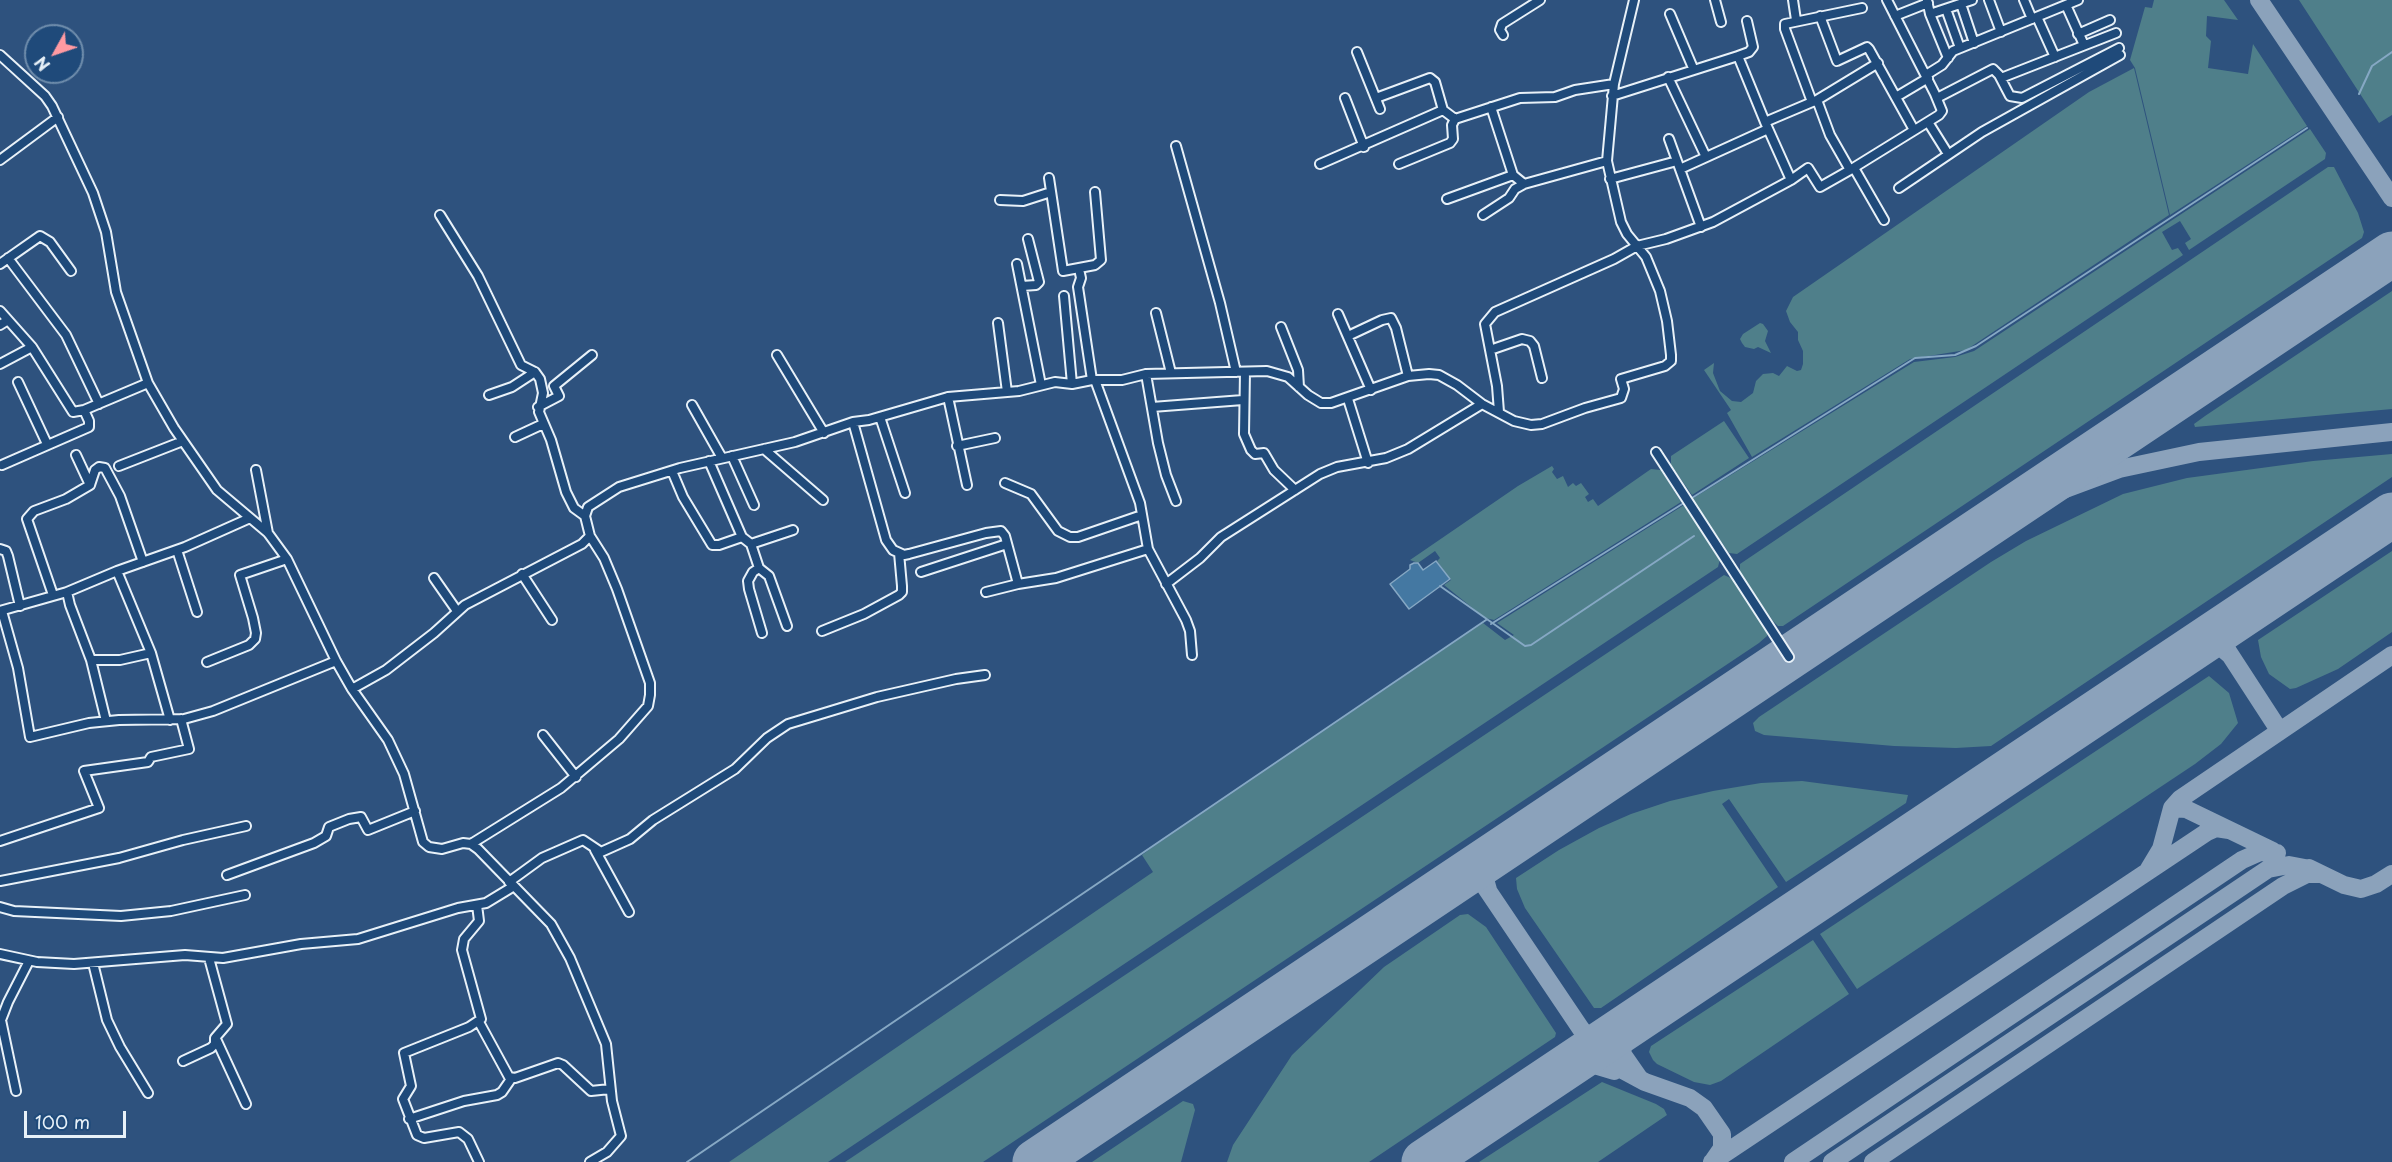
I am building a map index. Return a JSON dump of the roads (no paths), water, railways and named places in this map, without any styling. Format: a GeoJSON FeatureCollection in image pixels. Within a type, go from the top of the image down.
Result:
{"type":"FeatureCollection","features":[{"type":"Feature","properties":{"kind":"street"},"geometry":{"type":"LineString","coordinates":[[1503,35],[1500,30],[1502,24],[1540,0]]}},
{"type":"Feature","properties":{"kind":"street"},"geometry":{"type":"LineString","coordinates":[[471,844],[576,777],[619,739],[648,706],[650,683],[617,589],[604,558],[590,536],[585,516],[588,507],[619,487],[709,461],[824,433],[853,422],[880,417],[948,397],[1019,391],[1055,382],[1072,384],[1093,380],[1122,380],[1146,374],[1171,372],[1267,371],[1288,377],[1321,403],[1331,403],[1348,399],[1408,376],[1439,375],[1482,404],[1520,423],[1542,424],[1621,398],[1624,389],[1621,379],[1668,364],[1671,355],[1668,321],[1660,291],[1651,265],[1621,222],[1607,161],[1614,84],[1634,0]]}},
{"type":"Feature","properties":{"kind":"street"},"geometry":{"type":"LineString","coordinates":[[1715,0],[1721,22]]}},
{"type":"Feature","properties":{"kind":"street"},"geometry":{"type":"LineString","coordinates":[[1793,0],[1796,20]]}},
{"type":"Feature","properties":{"kind":"street"},"geometry":{"type":"LineString","coordinates":[[1499,412],[1485,324],[1495,312],[1614,259],[1637,246],[1701,227],[1791,180],[1808,168],[1820,187],[1941,113],[1942,108],[1927,76],[1887,0]]}},
{"type":"Feature","properties":{"kind":"street"},"geometry":{"type":"LineString","coordinates":[[1930,14],[1972,0]]}},
{"type":"Feature","properties":{"kind":"street"},"geometry":{"type":"LineString","coordinates":[[1989,0],[2001,32]]}},
{"type":"Feature","properties":{"kind":"street"},"geometry":{"type":"LineString","coordinates":[[2024,0],[2055,57]]}},
{"type":"Feature","properties":{"kind":"street"},"geometry":{"type":"LineString","coordinates":[[1896,97],[1942,65],[1953,51],[2078,0]]}},
{"type":"Feature","properties":{"kind":"street"},"geometry":{"type":"LineString","coordinates":[[1895,16],[1928,2],[1930,14],[1948,58]]}},
{"type":"Feature","properties":{"kind":"street"},"geometry":{"type":"LineString","coordinates":[[1961,4],[1974,44]]}},
{"type":"Feature","properties":{"kind":"street"},"geometry":{"type":"LineString","coordinates":[[2066,5],[2084,45]]}},
{"type":"Feature","properties":{"kind":"street"},"geometry":{"type":"LineString","coordinates":[[1862,8],[1796,20],[1787,23],[1785,28],[1830,135],[1884,220]]}},
{"type":"Feature","properties":{"kind":"street"},"geometry":{"type":"LineString","coordinates":[[1946,9],[1960,48]]}},
{"type":"Feature","properties":{"kind":"street"},"geometry":{"type":"LineString","coordinates":[[1670,14],[1693,68]]}},
{"type":"Feature","properties":{"kind":"street"},"geometry":{"type":"LineString","coordinates":[[1820,16],[1837,61],[1868,47],[1914,130]]}},
{"type":"Feature","properties":{"kind":"street"},"geometry":{"type":"LineString","coordinates":[[2078,34],[2110,20]]}},
{"type":"Feature","properties":{"kind":"street"},"geometry":{"type":"LineString","coordinates":[[1612,96],[1693,68],[1749,52],[1753,47],[1747,21]]}},
{"type":"Feature","properties":{"kind":"street"},"geometry":{"type":"LineString","coordinates":[[2001,78],[2116,33]]}},
{"type":"Feature","properties":{"kind":"street"},"geometry":{"type":"LineString","coordinates":[[1356,52],[1380,109]]}},
{"type":"Feature","properties":{"kind":"street"},"geometry":{"type":"LineString","coordinates":[[1899,188],[1982,132],[2120,52],[2022,98],[2010,96],[1996,71],[1990,69],[1937,98]]}},
{"type":"Feature","properties":{"kind":"street"},"geometry":{"type":"LineString","coordinates":[[0,55],[45,96],[58,117],[93,193],[106,232],[116,292],[147,383],[217,490],[268,533],[287,559],[336,662],[388,740],[404,774],[423,842],[429,847],[442,849],[463,843],[471,844],[478,849],[550,924],[570,958],[606,1044],[610,1089],[621,1136],[608,1152],[590,1162]]}},
{"type":"Feature","properties":{"kind":"street"},"geometry":{"type":"LineString","coordinates":[[1738,56],[1791,180]]}},
{"type":"Feature","properties":{"kind":"street"},"geometry":{"type":"LineString","coordinates":[[1610,179],[1706,157],[1814,101],[1878,63]]}},
{"type":"Feature","properties":{"kind":"street"},"geometry":{"type":"LineString","coordinates":[[1668,77],[1706,157]]}},
{"type":"Feature","properties":{"kind":"street"},"geometry":{"type":"LineString","coordinates":[[1376,98],[1430,78],[1436,82],[1443,110],[1455,119]]}},
{"type":"Feature","properties":{"kind":"street"},"geometry":{"type":"LineString","coordinates":[[1399,164],[1450,143],[1453,139],[1452,125],[1455,119],[1520,98],[1554,97],[1575,90],[1614,84]]}},
{"type":"Feature","properties":{"kind":"street"},"geometry":{"type":"LineString","coordinates":[[1345,98],[1364,147]]}},
{"type":"Feature","properties":{"kind":"street"},"geometry":{"type":"LineString","coordinates":[[1491,107],[1513,175],[1524,184]]}},
{"type":"Feature","properties":{"kind":"street"},"geometry":{"type":"LineString","coordinates":[[1320,164],[1364,147],[1399,128],[1443,110]]}},
{"type":"Feature","properties":{"kind":"street"},"geometry":{"type":"LineString","coordinates":[[0,160],[58,117]]}},
{"type":"Feature","properties":{"kind":"street"},"geometry":{"type":"LineString","coordinates":[[1928,122],[1948,154]]}},
{"type":"Feature","properties":{"kind":"street"},"geometry":{"type":"LineString","coordinates":[[1669,139],[1701,227]]}},
{"type":"Feature","properties":{"kind":"street"},"geometry":{"type":"LineString","coordinates":[[1176,146],[1220,303],[1236,372]]}},
{"type":"Feature","properties":{"kind":"street"},"geometry":{"type":"LineString","coordinates":[[1482,215],[1502,203],[1524,184],[1607,161]]}},
{"type":"Feature","properties":{"kind":"street"},"geometry":{"type":"LineString","coordinates":[[1447,199],[1513,175]]}},
{"type":"Feature","properties":{"kind":"street"},"geometry":{"type":"LineString","coordinates":[[1049,178],[1063,272],[1095,265],[1101,260],[1095,192]]}},
{"type":"Feature","properties":{"kind":"street"},"geometry":{"type":"LineString","coordinates":[[1000,200],[1023,201],[1051,192]]}},
{"type":"Feature","properties":{"kind":"street"},"geometry":{"type":"LineString","coordinates":[[440,215],[478,276],[521,365],[535,372],[542,384],[543,393],[538,407],[543,424],[551,440],[566,492],[574,508],[585,516]]}},
{"type":"Feature","properties":{"kind":"street"},"geometry":{"type":"LineString","coordinates":[[0,264],[37,237],[44,237],[71,271]]}},
{"type":"Feature","properties":{"kind":"street"},"geometry":{"type":"LineString","coordinates":[[1022,286],[1036,285],[1039,282],[1028,239]]}},
{"type":"Feature","properties":{"kind":"street"},"geometry":{"type":"LineString","coordinates":[[8,258],[66,335],[99,404]]}},
{"type":"Feature","properties":{"kind":"street"},"geometry":{"type":"LineString","coordinates":[[1017,264],[1041,385]]}},
{"type":"Feature","properties":{"kind":"street"},"geometry":{"type":"LineString","coordinates":[[1079,269],[1081,278],[1078,287],[1093,380],[1140,503],[1148,549],[1190,631],[1192,655]]}},
{"type":"Feature","properties":{"kind":"street"},"geometry":{"type":"LineString","coordinates":[[1064,296],[1072,384]]}},
{"type":"Feature","properties":{"kind":"street"},"geometry":{"type":"LineString","coordinates":[[0,311],[32,347],[69,410],[76,412],[84,410],[147,383]]}},
{"type":"Feature","properties":{"kind":"street"},"geometry":{"type":"LineString","coordinates":[[1156,313],[1171,372]]}},
{"type":"Feature","properties":{"kind":"street"},"geometry":{"type":"LineString","coordinates":[[1338,314],[1371,390]]}},
{"type":"Feature","properties":{"kind":"street"},"geometry":{"type":"LineString","coordinates":[[1348,336],[1391,318],[1396,328],[1408,376]]}},
{"type":"Feature","properties":{"kind":"street"},"geometry":{"type":"LineString","coordinates":[[0,325],[8,320]]}},
{"type":"Feature","properties":{"kind":"street"},"geometry":{"type":"LineString","coordinates":[[998,323],[1007,392]]}},
{"type":"Feature","properties":{"kind":"street"},"geometry":{"type":"LineString","coordinates":[[1281,327],[1298,370],[1299,387]]}},
{"type":"Feature","properties":{"kind":"street"},"geometry":{"type":"LineString","coordinates":[[1490,350],[1522,339],[1530,341],[1534,346],[1542,378]]}},
{"type":"Feature","properties":{"kind":"street"},"geometry":{"type":"LineString","coordinates":[[0,364],[32,347]]}},
{"type":"Feature","properties":{"kind":"street"},"geometry":{"type":"LineString","coordinates":[[538,407],[559,396],[554,386],[592,355]]}},
{"type":"Feature","properties":{"kind":"street"},"geometry":{"type":"LineString","coordinates":[[777,355],[824,433]]}},
{"type":"Feature","properties":{"kind":"street"},"geometry":{"type":"LineString","coordinates":[[489,395],[512,387],[535,372]]}},
{"type":"Feature","properties":{"kind":"street"},"geometry":{"type":"LineString","coordinates":[[1245,372],[1244,434],[1251,450],[1255,454],[1264,453],[1274,470],[1295,490]]}},
{"type":"Feature","properties":{"kind":"street"},"geometry":{"type":"LineString","coordinates":[[1146,374],[1166,475],[1176,501]]}},
{"type":"Feature","properties":{"kind":"street"},"geometry":{"type":"LineString","coordinates":[[18,382],[48,444]]}},
{"type":"Feature","properties":{"kind":"street"},"geometry":{"type":"LineString","coordinates":[[948,397],[967,484]]}},
{"type":"Feature","properties":{"kind":"street"},"geometry":{"type":"LineString","coordinates":[[1348,399],[1368,463]]}},
{"type":"Feature","properties":{"kind":"street"},"geometry":{"type":"LineString","coordinates":[[1152,407],[1244,400]]}},
{"type":"Feature","properties":{"kind":"street"},"geometry":{"type":"LineString","coordinates":[[1167,584],[1200,558],[1221,537],[1295,490],[1337,467],[1368,463],[1408,448],[1482,404]]}},
{"type":"Feature","properties":{"kind":"street"},"geometry":{"type":"LineString","coordinates":[[692,405],[722,458]]}},
{"type":"Feature","properties":{"kind":"street"},"geometry":{"type":"LineString","coordinates":[[2,465],[89,427],[84,410]]}},
{"type":"Feature","properties":{"kind":"street"},"geometry":{"type":"LineString","coordinates":[[880,417],[905,493]]}},
{"type":"Feature","properties":{"kind":"street"},"geometry":{"type":"LineString","coordinates":[[853,422],[886,540],[893,550],[909,554],[1001,531],[1005,536],[1018,584]]}},
{"type":"Feature","properties":{"kind":"street"},"geometry":{"type":"LineString","coordinates":[[515,437],[543,424]]}},
{"type":"Feature","properties":{"kind":"street"},"geometry":{"type":"LineString","coordinates":[[957,446],[995,438]]}},
{"type":"Feature","properties":{"kind":"street"},"geometry":{"type":"LineString","coordinates":[[118,466],[183,441]]}},
{"type":"Feature","properties":{"kind":"street"},"geometry":{"type":"LineString","coordinates":[[764,449],[823,500]]}},
{"type":"Feature","properties":{"kind":"street"},"geometry":{"type":"LineString","coordinates":[[1656,452],[1789,657]]}},
{"type":"Feature","properties":{"kind":"street"},"geometry":{"type":"LineString","coordinates":[[76,455],[90,485]]}},
{"type":"Feature","properties":{"kind":"street"},"geometry":{"type":"LineString","coordinates":[[732,456],[754,505]]}},
{"type":"Feature","properties":{"kind":"street"},"geometry":{"type":"LineString","coordinates":[[709,461],[742,537],[751,544],[759,568],[769,576],[787,626]]}},
{"type":"Feature","properties":{"kind":"street"},"geometry":{"type":"LineString","coordinates":[[53,595],[27,519],[34,511],[66,499],[90,485],[95,470],[99,467],[105,468],[120,496],[143,562]]}},
{"type":"Feature","properties":{"kind":"street"},"geometry":{"type":"LineString","coordinates":[[256,470],[268,533]]}},
{"type":"Feature","properties":{"kind":"street"},"geometry":{"type":"LineString","coordinates":[[672,471],[701,530],[712,545],[719,545],[742,537]]}},
{"type":"Feature","properties":{"kind":"street"},"geometry":{"type":"LineString","coordinates":[[1005,483],[1031,494],[1058,531],[1070,537],[1078,537],[1142,515]]}},
{"type":"Feature","properties":{"kind":"street"},"geometry":{"type":"LineString","coordinates":[[250,518],[177,550],[67,592],[1,611],[18,668],[30,737],[48,731],[106,721],[181,719],[213,711],[336,662]]}},
{"type":"Feature","properties":{"kind":"street"},"geometry":{"type":"LineString","coordinates":[[751,544],[793,530]]}},
{"type":"Feature","properties":{"kind":"street"},"geometry":{"type":"LineString","coordinates":[[352,689],[386,670],[434,633],[457,611],[522,574],[582,544],[590,536]]}},
{"type":"Feature","properties":{"kind":"street"},"geometry":{"type":"LineString","coordinates":[[921,572],[1007,544]]}},
{"type":"Feature","properties":{"kind":"street"},"geometry":{"type":"LineString","coordinates":[[0,549],[6,551],[8,556],[20,606]]}},
{"type":"Feature","properties":{"kind":"street"},"geometry":{"type":"LineString","coordinates":[[986,592],[1056,578],[1148,549]]}},
{"type":"Feature","properties":{"kind":"street"},"geometry":{"type":"LineString","coordinates":[[177,550],[197,612]]}},
{"type":"Feature","properties":{"kind":"street"},"geometry":{"type":"LineString","coordinates":[[822,631],[864,614],[902,592],[899,553]]}},
{"type":"Feature","properties":{"kind":"street"},"geometry":{"type":"LineString","coordinates":[[207,662],[249,645],[255,639],[253,618],[240,575],[287,559]]}},
{"type":"Feature","properties":{"kind":"street"},"geometry":{"type":"LineString","coordinates":[[759,568],[753,572],[748,581],[751,601],[762,633]]}},
{"type":"Feature","properties":{"kind":"street"},"geometry":{"type":"LineString","coordinates":[[117,571],[151,653],[170,720]]}},
{"type":"Feature","properties":{"kind":"street"},"geometry":{"type":"LineString","coordinates":[[522,574],[552,620]]}},
{"type":"Feature","properties":{"kind":"street"},"geometry":{"type":"LineString","coordinates":[[434,578],[457,611]]}},
{"type":"Feature","properties":{"kind":"street"},"geometry":{"type":"LineString","coordinates":[[67,592],[91,660],[106,721]]}},
{"type":"Feature","properties":{"kind":"street"},"geometry":{"type":"LineString","coordinates":[[91,660],[120,660],[151,653]]}},
{"type":"Feature","properties":{"kind":"street"},"geometry":{"type":"LineString","coordinates":[[595,850],[606,851],[630,839],[653,820],[735,769],[766,738],[788,724],[877,697],[956,679],[985,675]]}},
{"type":"Feature","properties":{"kind":"street"},"geometry":{"type":"LineString","coordinates":[[0,841],[99,808],[84,771],[148,762],[151,757],[189,749],[181,719]]}},
{"type":"Feature","properties":{"kind":"street"},"geometry":{"type":"LineString","coordinates":[[543,735],[576,777]]}},
{"type":"Feature","properties":{"kind":"street"},"geometry":{"type":"LineString","coordinates":[[227,875],[314,843],[326,836],[329,827],[349,819],[361,817],[368,830],[416,811]]}},
{"type":"Feature","properties":{"kind":"street"},"geometry":{"type":"LineString","coordinates":[[0,881],[119,858],[183,840],[246,826]]}},
{"type":"Feature","properties":{"kind":"street"},"geometry":{"type":"LineString","coordinates":[[0,954],[29,961],[93,963],[185,955],[223,958],[301,944],[358,939],[494,899],[542,858],[583,840],[590,843],[595,850],[629,912]]}},
{"type":"Feature","properties":{"kind":"street"},"geometry":{"type":"LineString","coordinates":[[0,907],[14,911],[121,916],[171,911],[245,895]]}},
{"type":"Feature","properties":{"kind":"street"},"geometry":{"type":"LineString","coordinates":[[477,905],[479,921],[464,939],[462,950],[481,1017],[479,1022],[506,1074],[512,1079]]}},
{"type":"Feature","properties":{"kind":"street"},"geometry":{"type":"LineString","coordinates":[[183,1061],[211,1048],[215,1044],[215,1038],[227,1024],[209,958]]}},
{"type":"Feature","properties":{"kind":"street"},"geometry":{"type":"LineString","coordinates":[[15,1090],[1,1020],[29,961]]}},
{"type":"Feature","properties":{"kind":"street"},"geometry":{"type":"LineString","coordinates":[[93,963],[107,1020],[120,1047],[148,1093]]}},
{"type":"Feature","properties":{"kind":"street"},"geometry":{"type":"LineString","coordinates":[[479,1022],[404,1053],[411,1086],[403,1099],[412,1128],[420,1137],[454,1132],[464,1135],[474,1148],[479,1162]]}},
{"type":"Feature","properties":{"kind":"street"},"geometry":{"type":"LineString","coordinates":[[215,1038],[246,1104]]}},
{"type":"Feature","properties":{"kind":"street"},"geometry":{"type":"LineString","coordinates":[[409,1119],[464,1101],[497,1095],[512,1079],[558,1063],[591,1091],[610,1089]]}},
{"type":"Feature","properties":{"kind":"water"},"geometry":{"type":"Polygon","coordinates":[[[1436,561],[1450,579],[1409,609],[1390,584],[1410,569],[1410,565],[1414,563],[1418,563],[1423,570],[1436,561]]]}},
{"type":"Feature","properties":{"kind":"waterway"},"geometry":{"type":"LineString","coordinates":[[2359,94],[2372,66],[2392,52]]}},
{"type":"Feature","properties":{"kind":"waterway"},"geometry":{"type":"LineString","coordinates":[[1491,624],[1915,358],[1955,355],[1976,346],[2307,128]]}},
{"type":"Feature","properties":{"kind":"waterway"},"geometry":{"type":"LineString","coordinates":[[1440,586],[1525,646],[1531,645],[1694,536]]}},
{"type":"Feature","properties":{"kind":"waterway"},"geometry":{"type":"LineString","coordinates":[[687,1162],[1486,620]]}}]}
